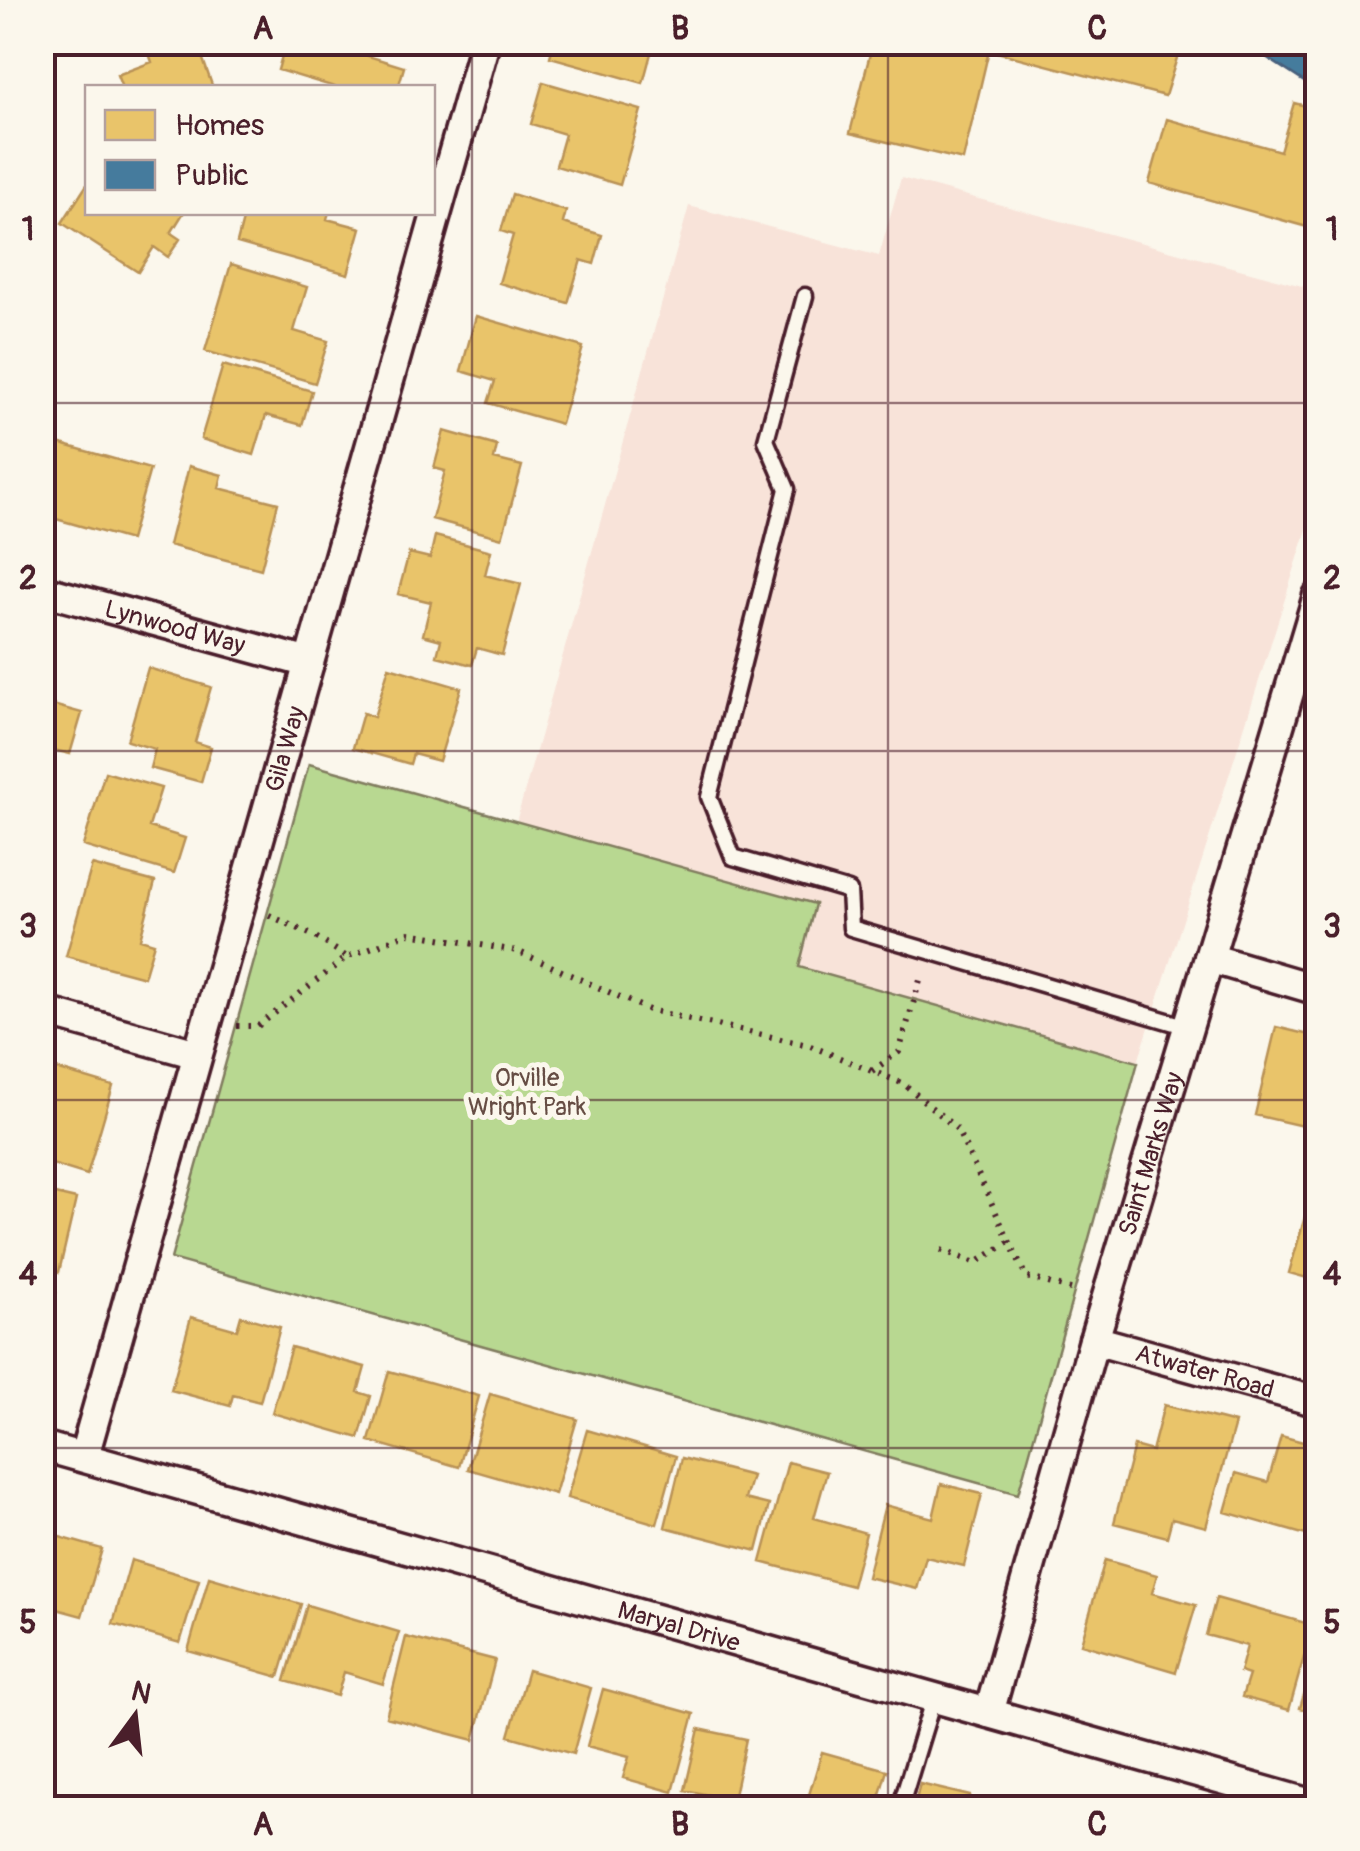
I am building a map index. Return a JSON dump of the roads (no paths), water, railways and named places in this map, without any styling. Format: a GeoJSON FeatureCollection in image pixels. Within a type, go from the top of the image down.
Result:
{"type":"FeatureCollection","features":[{"type":"Feature","properties":{"kind":"street","name":"Gila Way"},"geometry":{"type":"LineString","coordinates":[[84,1456],[484,42]]}},
{"type":"Feature","properties":{"kind":"street","name":"Lynwood Way"},"geometry":{"type":"LineString","coordinates":[[42,590],[309,663]]}},
{"type":"Feature","properties":{"kind":"street","name":"Saint Marks Way"},"geometry":{"type":"LineString","coordinates":[[989,1712],[1106,1298],[1318,596]]}},
{"type":"Feature","properties":{"kind":"street"},"geometry":{"type":"LineString","coordinates":[[1208,958],[1318,990]]}},
{"type":"Feature","properties":{"kind":"street"},"geometry":{"type":"LineString","coordinates":[[42,1011],[198,1054]]}},
{"type":"Feature","properties":{"kind":"street","name":"Atwater Road"},"geometry":{"type":"LineString","coordinates":[[1094,1340],[1318,1402]]}},
{"type":"Feature","properties":{"kind":"street","name":"Maryal Drive"},"geometry":{"type":"LineString","coordinates":[[42,1446],[1318,1806]]}},
{"type":"Feature","properties":{"kind":"lane"},"geometry":{"type":"LineString","coordinates":[[805,296],[766,440],[787,490],[709,798],[733,857],[849,891],[851,928],[1188,1027]]}},
{"type":"Feature","properties":{"kind":"lane"},"geometry":{"type":"LineString","coordinates":[[900,1808],[934,1697]]}},
{"type":"Feature","properties":{"kind":"park label","name":"Orville Wright Park"},"geometry":{"type":"Point","coordinates":[527,1092]}}]}
